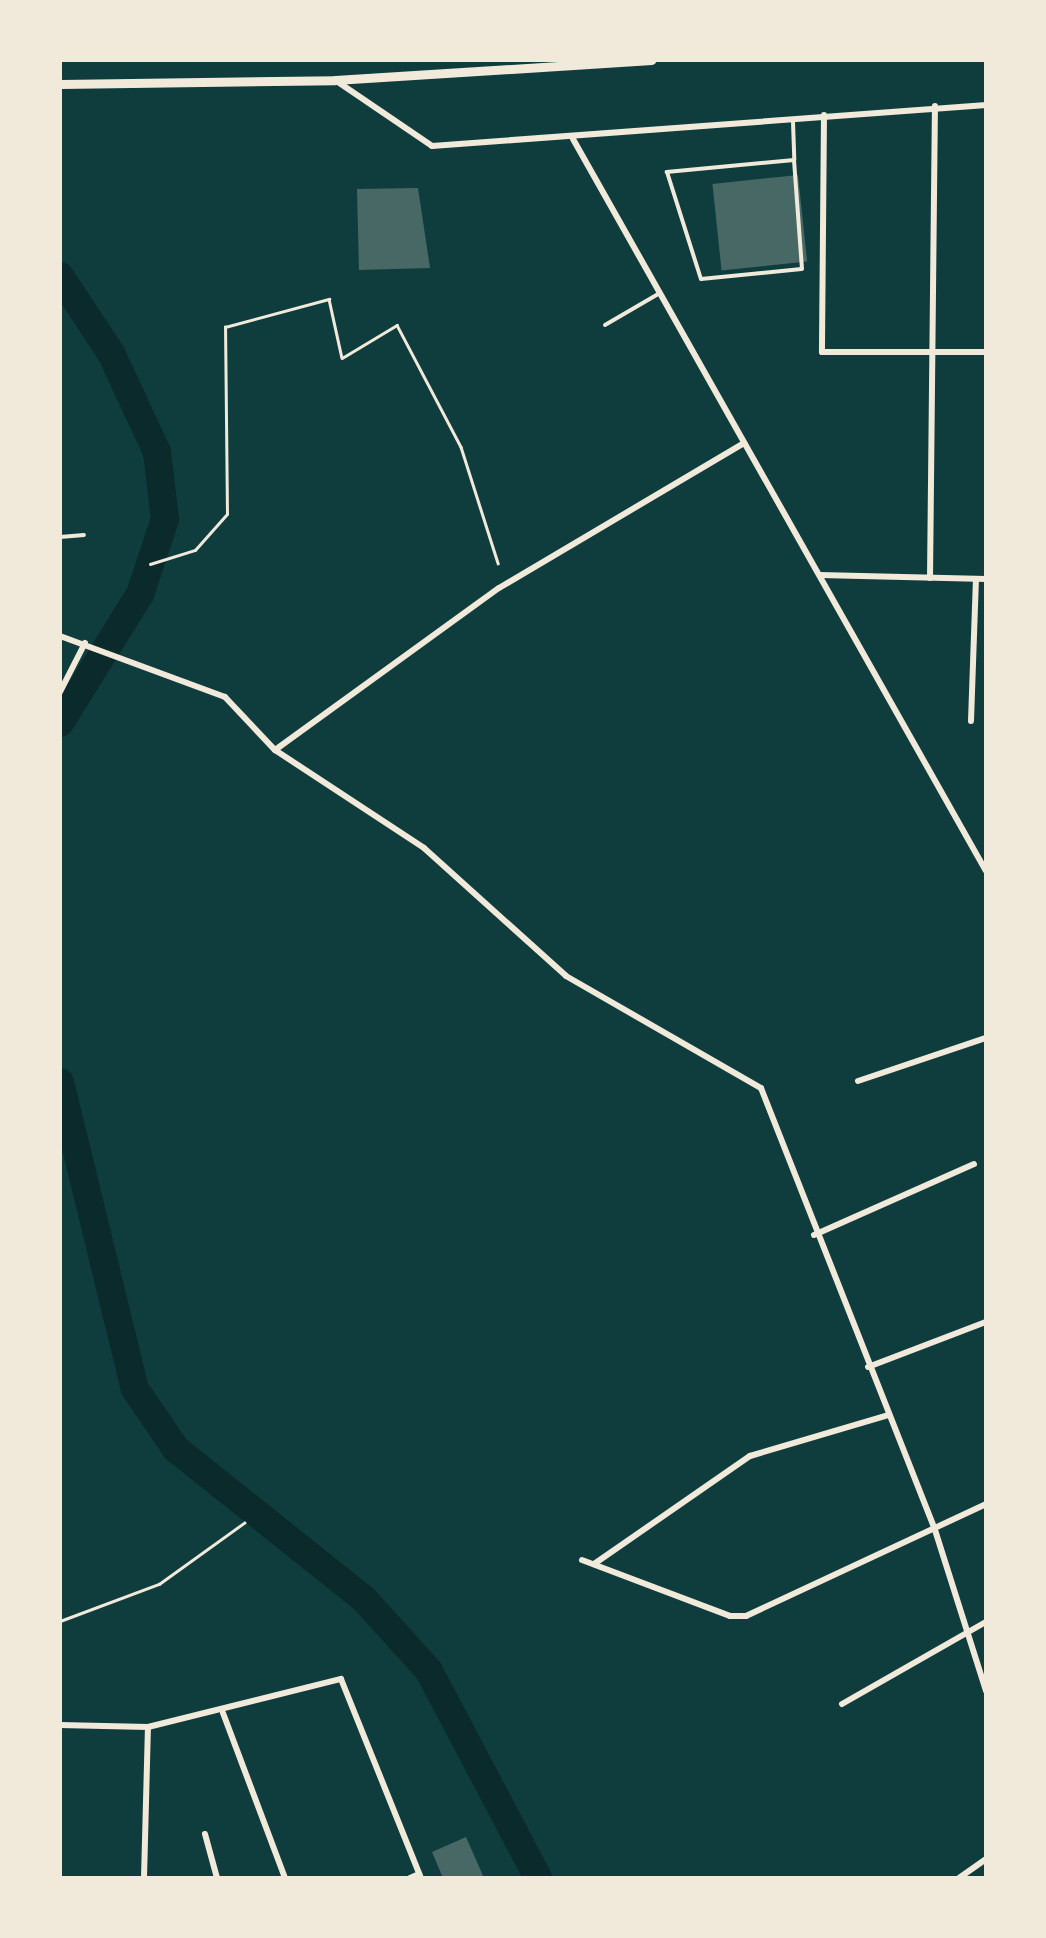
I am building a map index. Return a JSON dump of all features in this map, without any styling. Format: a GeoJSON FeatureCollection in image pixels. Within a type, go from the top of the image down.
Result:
{"type":"FeatureCollection","features":[{"type":"Feature","properties":{"kind":"main road"},"geometry":{"type":"LineString","coordinates":[[60,84],[335,80],[651,60]]}},
{"type":"Feature","properties":{"kind":"street"},"geometry":{"type":"LineString","coordinates":[[335,80],[432,146],[573,139],[792,117],[986,105]]}},
{"type":"Feature","properties":{"kind":"street"},"geometry":{"type":"LineString","coordinates":[[930,578],[935,106]]}},
{"type":"Feature","properties":{"kind":"street"},"geometry":{"type":"LineString","coordinates":[[824,115],[822,352],[986,352]]}},
{"type":"Feature","properties":{"kind":"street"},"geometry":{"type":"LineString","coordinates":[[573,139],[986,871]]}},
{"type":"Feature","properties":{"kind":"street"},"geometry":{"type":"LineString","coordinates":[[275,750],[500,588],[744,442]]}},
{"type":"Feature","properties":{"kind":"street"},"geometry":{"type":"LineString","coordinates":[[819,576],[986,579]]}},
{"type":"Feature","properties":{"kind":"street"},"geometry":{"type":"LineString","coordinates":[[971,722],[976,579]]}},
{"type":"Feature","properties":{"kind":"street"},"geometry":{"type":"LineString","coordinates":[[60,636],[225,697],[275,750],[424,848],[566,976],[761,1088],[814,1235],[935,1530],[986,1692]]}},
{"type":"Feature","properties":{"kind":"street"},"geometry":{"type":"LineString","coordinates":[[60,692],[85,643]]}},
{"type":"Feature","properties":{"kind":"street"},"geometry":{"type":"LineString","coordinates":[[858,1081],[986,1038]]}},
{"type":"Feature","properties":{"kind":"street"},"geometry":{"type":"LineString","coordinates":[[814,1235],[974,1164]]}},
{"type":"Feature","properties":{"kind":"street"},"geometry":{"type":"LineString","coordinates":[[868,1367],[986,1322]]}},
{"type":"Feature","properties":{"kind":"street"},"geometry":{"type":"LineString","coordinates":[[594,1564],[750,1456],[888,1415]]}},
{"type":"Feature","properties":{"kind":"street"},"geometry":{"type":"LineString","coordinates":[[582,1560],[730,1616],[746,1616],[986,1504]]}},
{"type":"Feature","properties":{"kind":"street"},"geometry":{"type":"LineString","coordinates":[[842,1704],[986,1622]]}},
{"type":"Feature","properties":{"kind":"street"},"geometry":{"type":"LineString","coordinates":[[60,1725],[148,1727],[223,1713],[340,1679],[420,1876],[410,1878]]}},
{"type":"Feature","properties":{"kind":"street"},"geometry":{"type":"LineString","coordinates":[[223,1713],[284,1878]]}},
{"type":"Feature","properties":{"kind":"street"},"geometry":{"type":"LineString","coordinates":[[144,1878],[148,1727]]}},
{"type":"Feature","properties":{"kind":"street"},"geometry":{"type":"LineString","coordinates":[[204,1834],[217,1878]]}},
{"type":"Feature","properties":{"kind":"street"},"geometry":{"type":"LineString","coordinates":[[959,1878],[986,1860]]}},
{"type":"Feature","properties":{"kind":"lane"},"geometry":{"type":"LineString","coordinates":[[792,117],[802,269],[702,279],[666,172],[794,160]]}},
{"type":"Feature","properties":{"kind":"lane"},"geometry":{"type":"LineString","coordinates":[[605,325],[660,293]]}},
{"type":"Feature","properties":{"kind":"lane"},"geometry":{"type":"LineString","coordinates":[[60,536],[84,534]]}},
{"type":"Feature","properties":{"kind":"path"},"geometry":{"type":"LineString","coordinates":[[157,60],[201,60]]}},
{"type":"Feature","properties":{"kind":"path"},"geometry":{"type":"LineString","coordinates":[[150,564],[195,550],[227,514],[224,327],[329,298],[342,358],[397,325],[461,447],[498,563]]}},
{"type":"Feature","properties":{"kind":"path"},"geometry":{"type":"LineString","coordinates":[[60,1621],[159,1584],[244,1523]]}},
{"type":"Feature","properties":{"kind":"building"},"geometry":{"type":"Polygon","coordinates":[[[798,175],[807,262],[722,271],[712,184],[798,175]]]}},
{"type":"Feature","properties":{"kind":"building"},"geometry":{"type":"Polygon","coordinates":[[[418,188],[430,268],[359,270],[357,189],[418,188]]]}},
{"type":"Feature","properties":{"kind":"building"},"geometry":{"type":"Polygon","coordinates":[[[466,1837],[484,1878],[443,1878],[432,1852],[466,1837]]]}},
{"type":"Feature","properties":{"kind":"waterway"},"geometry":{"type":"LineString","coordinates":[[60,276],[111,353],[157,452],[165,519],[140,594],[60,723]]}},
{"type":"Feature","properties":{"kind":"waterway"},"geometry":{"type":"LineString","coordinates":[[60,1082],[135,1389],[176,1449],[364,1599],[429,1671],[538,1878]]}}]}
